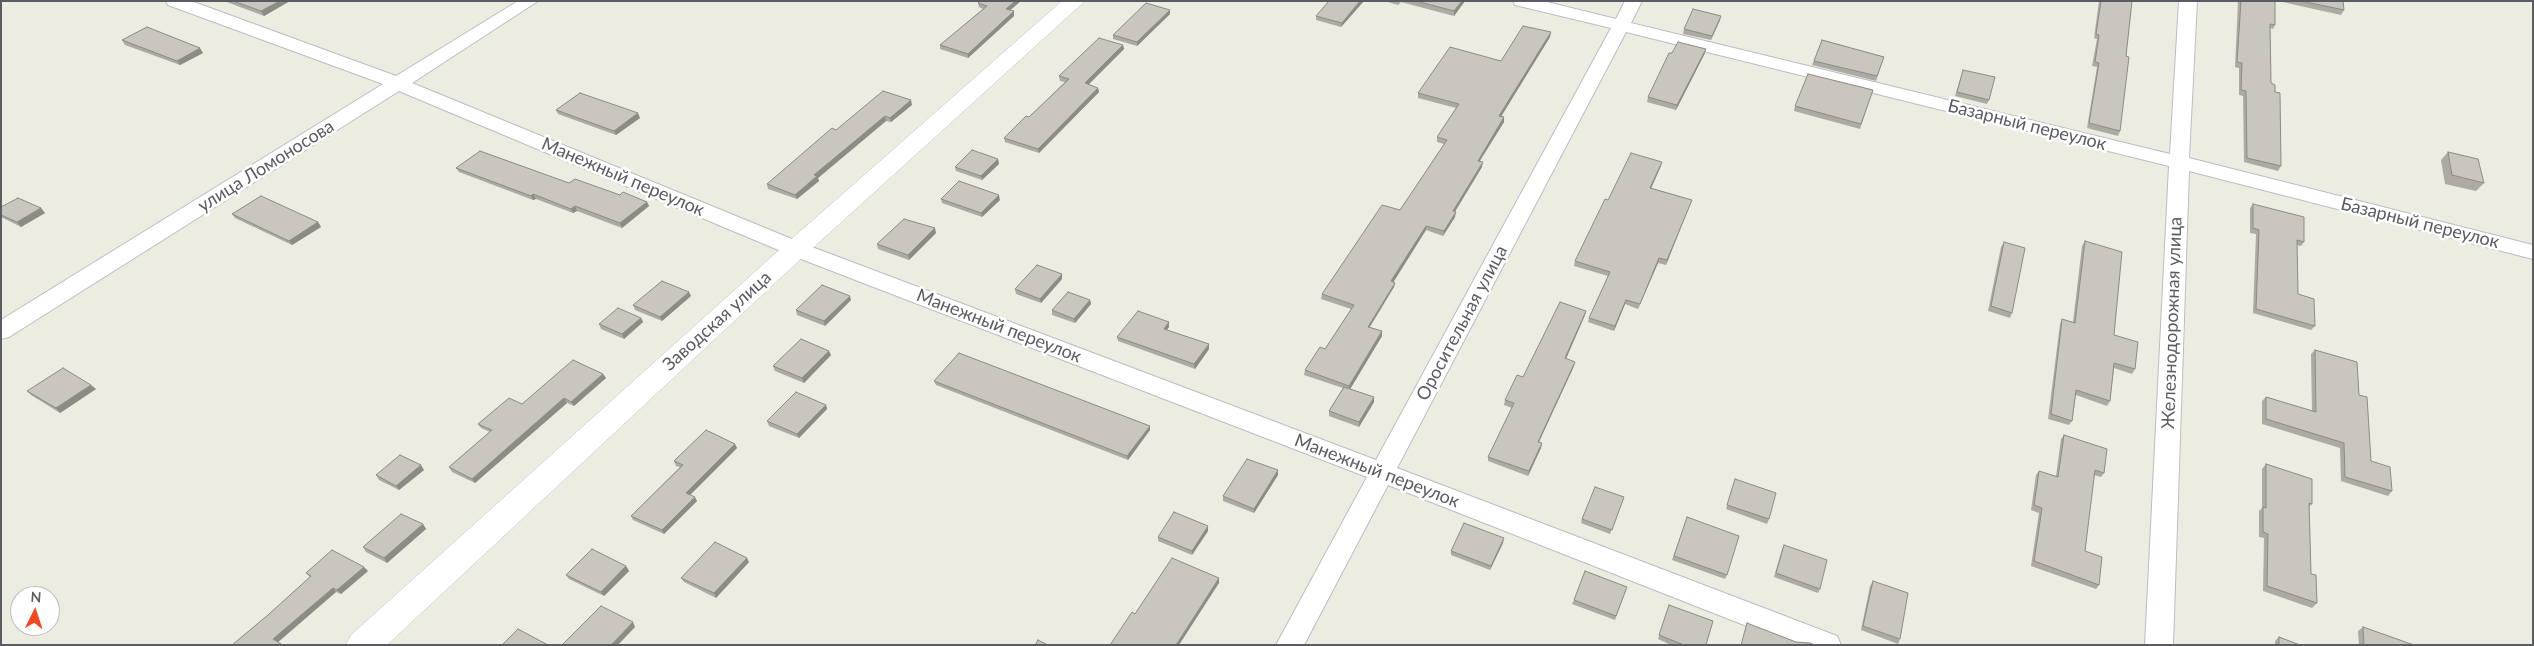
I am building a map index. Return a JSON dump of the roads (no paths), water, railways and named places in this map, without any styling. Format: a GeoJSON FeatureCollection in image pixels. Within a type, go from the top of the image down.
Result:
{"type":"FeatureCollection","features":[{"type":"Feature","properties":{"kind":"main road","name":"Заводская улица"},"geometry":{"type":"LineString","coordinates":[[363,645],[796,249],[1075,1]]}},
{"type":"Feature","properties":{"kind":"street","name":"Манежный переулок"},"geometry":{"type":"LineString","coordinates":[[174,1],[400,84],[796,249],[1382,472],[1827,645]]}},
{"type":"Feature","properties":{"kind":"street","name":"улица Ломоносова"},"geometry":{"type":"LineString","coordinates":[[1,331],[400,84],[530,1]]}},
{"type":"Feature","properties":{"kind":"street","name":"Базарный переулок"},"geometry":{"type":"LineString","coordinates":[[1521,1],[2179,162],[2533,252]]}},
{"type":"Feature","properties":{"kind":"street","name":"Оросительная улица"},"geometry":{"type":"LineString","coordinates":[[1290,645],[1634,1]]}},
{"type":"Feature","properties":{"kind":"street","name":"Железнодорожная улица"},"geometry":{"type":"LineString","coordinates":[[2159,645],[2179,162],[2188,1]]}}]}
